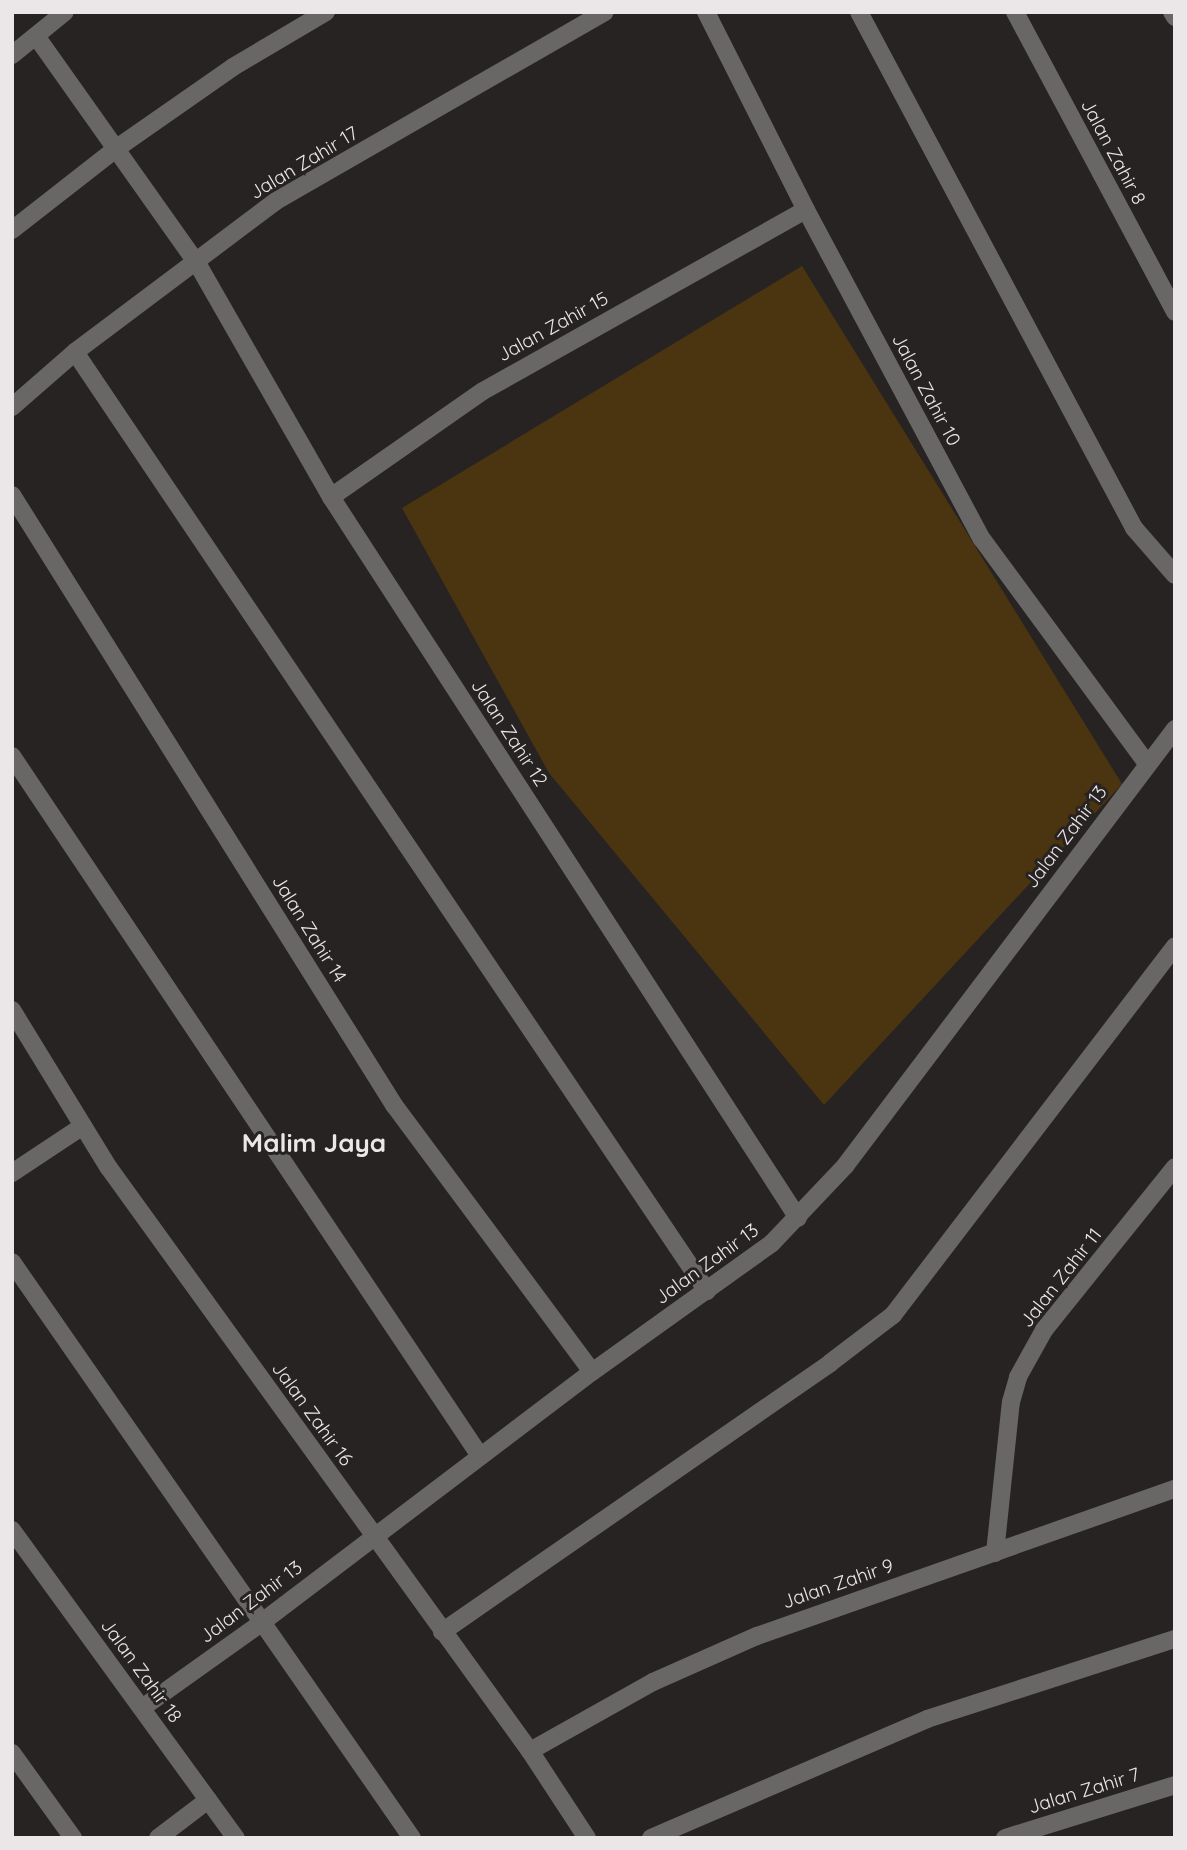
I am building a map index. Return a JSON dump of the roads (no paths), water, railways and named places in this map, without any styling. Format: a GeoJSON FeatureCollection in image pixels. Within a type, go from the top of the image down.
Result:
{"type":"FeatureCollection","features":[{"type":"Feature","properties":{"kind":"street"},"geometry":{"type":"LineString","coordinates":[[12,55],[65,12]]}},
{"type":"Feature","properties":{"kind":"street"},"geometry":{"type":"LineString","coordinates":[[12,230],[117,148],[233,67],[326,12]]}},
{"type":"Feature","properties":{"kind":"street","name":"Jalan Zahir 17"},"geometry":{"type":"LineString","coordinates":[[12,407],[75,352],[197,263],[276,201],[605,12]]}},
{"type":"Feature","properties":{"kind":"street","name":"Jalan Zahir 10"},"geometry":{"type":"LineString","coordinates":[[706,12],[806,210],[982,539],[1147,764]]}},
{"type":"Feature","properties":{"kind":"street"},"geometry":{"type":"LineString","coordinates":[[859,12],[1134,528],[1175,575]]}},
{"type":"Feature","properties":{"kind":"street","name":"Jalan Zahir 8"},"geometry":{"type":"LineString","coordinates":[[1015,12],[1175,312]]}},
{"type":"Feature","properties":{"kind":"street","name":"Jalan Zahir 12"},"geometry":{"type":"LineString","coordinates":[[36,36],[197,263],[331,497],[798,1218]]}},
{"type":"Feature","properties":{"kind":"street","name":"Jalan Zahir 15"},"geometry":{"type":"LineString","coordinates":[[331,497],[483,391],[806,210]]}},
{"type":"Feature","properties":{"kind":"street"},"geometry":{"type":"LineString","coordinates":[[75,352],[707,1291]]}},
{"type":"Feature","properties":{"kind":"street","name":"Jalan Zahir 14"},"geometry":{"type":"LineString","coordinates":[[12,495],[394,1105],[592,1371]]}},
{"type":"Feature","properties":{"kind":"street","name":"Jalan Zahir 13"},"geometry":{"type":"LineString","coordinates":[[142,1708],[261,1623],[373,1535],[592,1371],[750,1260],[798,1218],[845,1166],[1175,729]]}},
{"type":"Feature","properties":{"kind":"street"},"geometry":{"type":"LineString","coordinates":[[12,756],[480,1456]]}},
{"type":"Feature","properties":{"kind":"street"},"geometry":{"type":"LineString","coordinates":[[442,1632],[830,1363],[892,1315],[1175,946]]}},
{"type":"Feature","properties":{"kind":"street","name":"Jalan Zahir 16"},"geometry":{"type":"LineString","coordinates":[[12,1010],[110,1168],[530,1751],[587,1838]]}},
{"type":"Feature","properties":{"kind":"street"},"geometry":{"type":"LineString","coordinates":[[12,1173],[83,1126]]}},
{"type":"Feature","properties":{"kind":"street","name":"Jalan Zahir 11"},"geometry":{"type":"LineString","coordinates":[[995,1553],[1012,1402],[1018,1377],[1044,1330],[1175,1167]]}},
{"type":"Feature","properties":{"kind":"street"},"geometry":{"type":"LineString","coordinates":[[12,1262],[412,1838]]}},
{"type":"Feature","properties":{"kind":"street","name":"Jalan Zahir 9"},"geometry":{"type":"LineString","coordinates":[[530,1751],[653,1682],[757,1636],[822,1610],[995,1553],[1175,1489]]}},
{"type":"Feature","properties":{"kind":"street","name":"Jalan Zahir 18"},"geometry":{"type":"LineString","coordinates":[[12,1530],[236,1838]]}},
{"type":"Feature","properties":{"kind":"street"},"geometry":{"type":"LineString","coordinates":[[651,1838],[927,1719],[1175,1639]]}},
{"type":"Feature","properties":{"kind":"street"},"geometry":{"type":"LineString","coordinates":[[12,1753],[72,1838]]}},
{"type":"Feature","properties":{"kind":"street","name":"Jalan Zahir 7"},"geometry":{"type":"LineString","coordinates":[[1005,1838],[1175,1786]]}},
{"type":"Feature","properties":{"kind":"street"},"geometry":{"type":"LineString","coordinates":[[159,1838],[208,1800]]}},
{"type":"Feature","properties":{"kind":"district","name":"Malim Jaya"},"geometry":{"type":"Point","coordinates":[314,1143]}}]}
